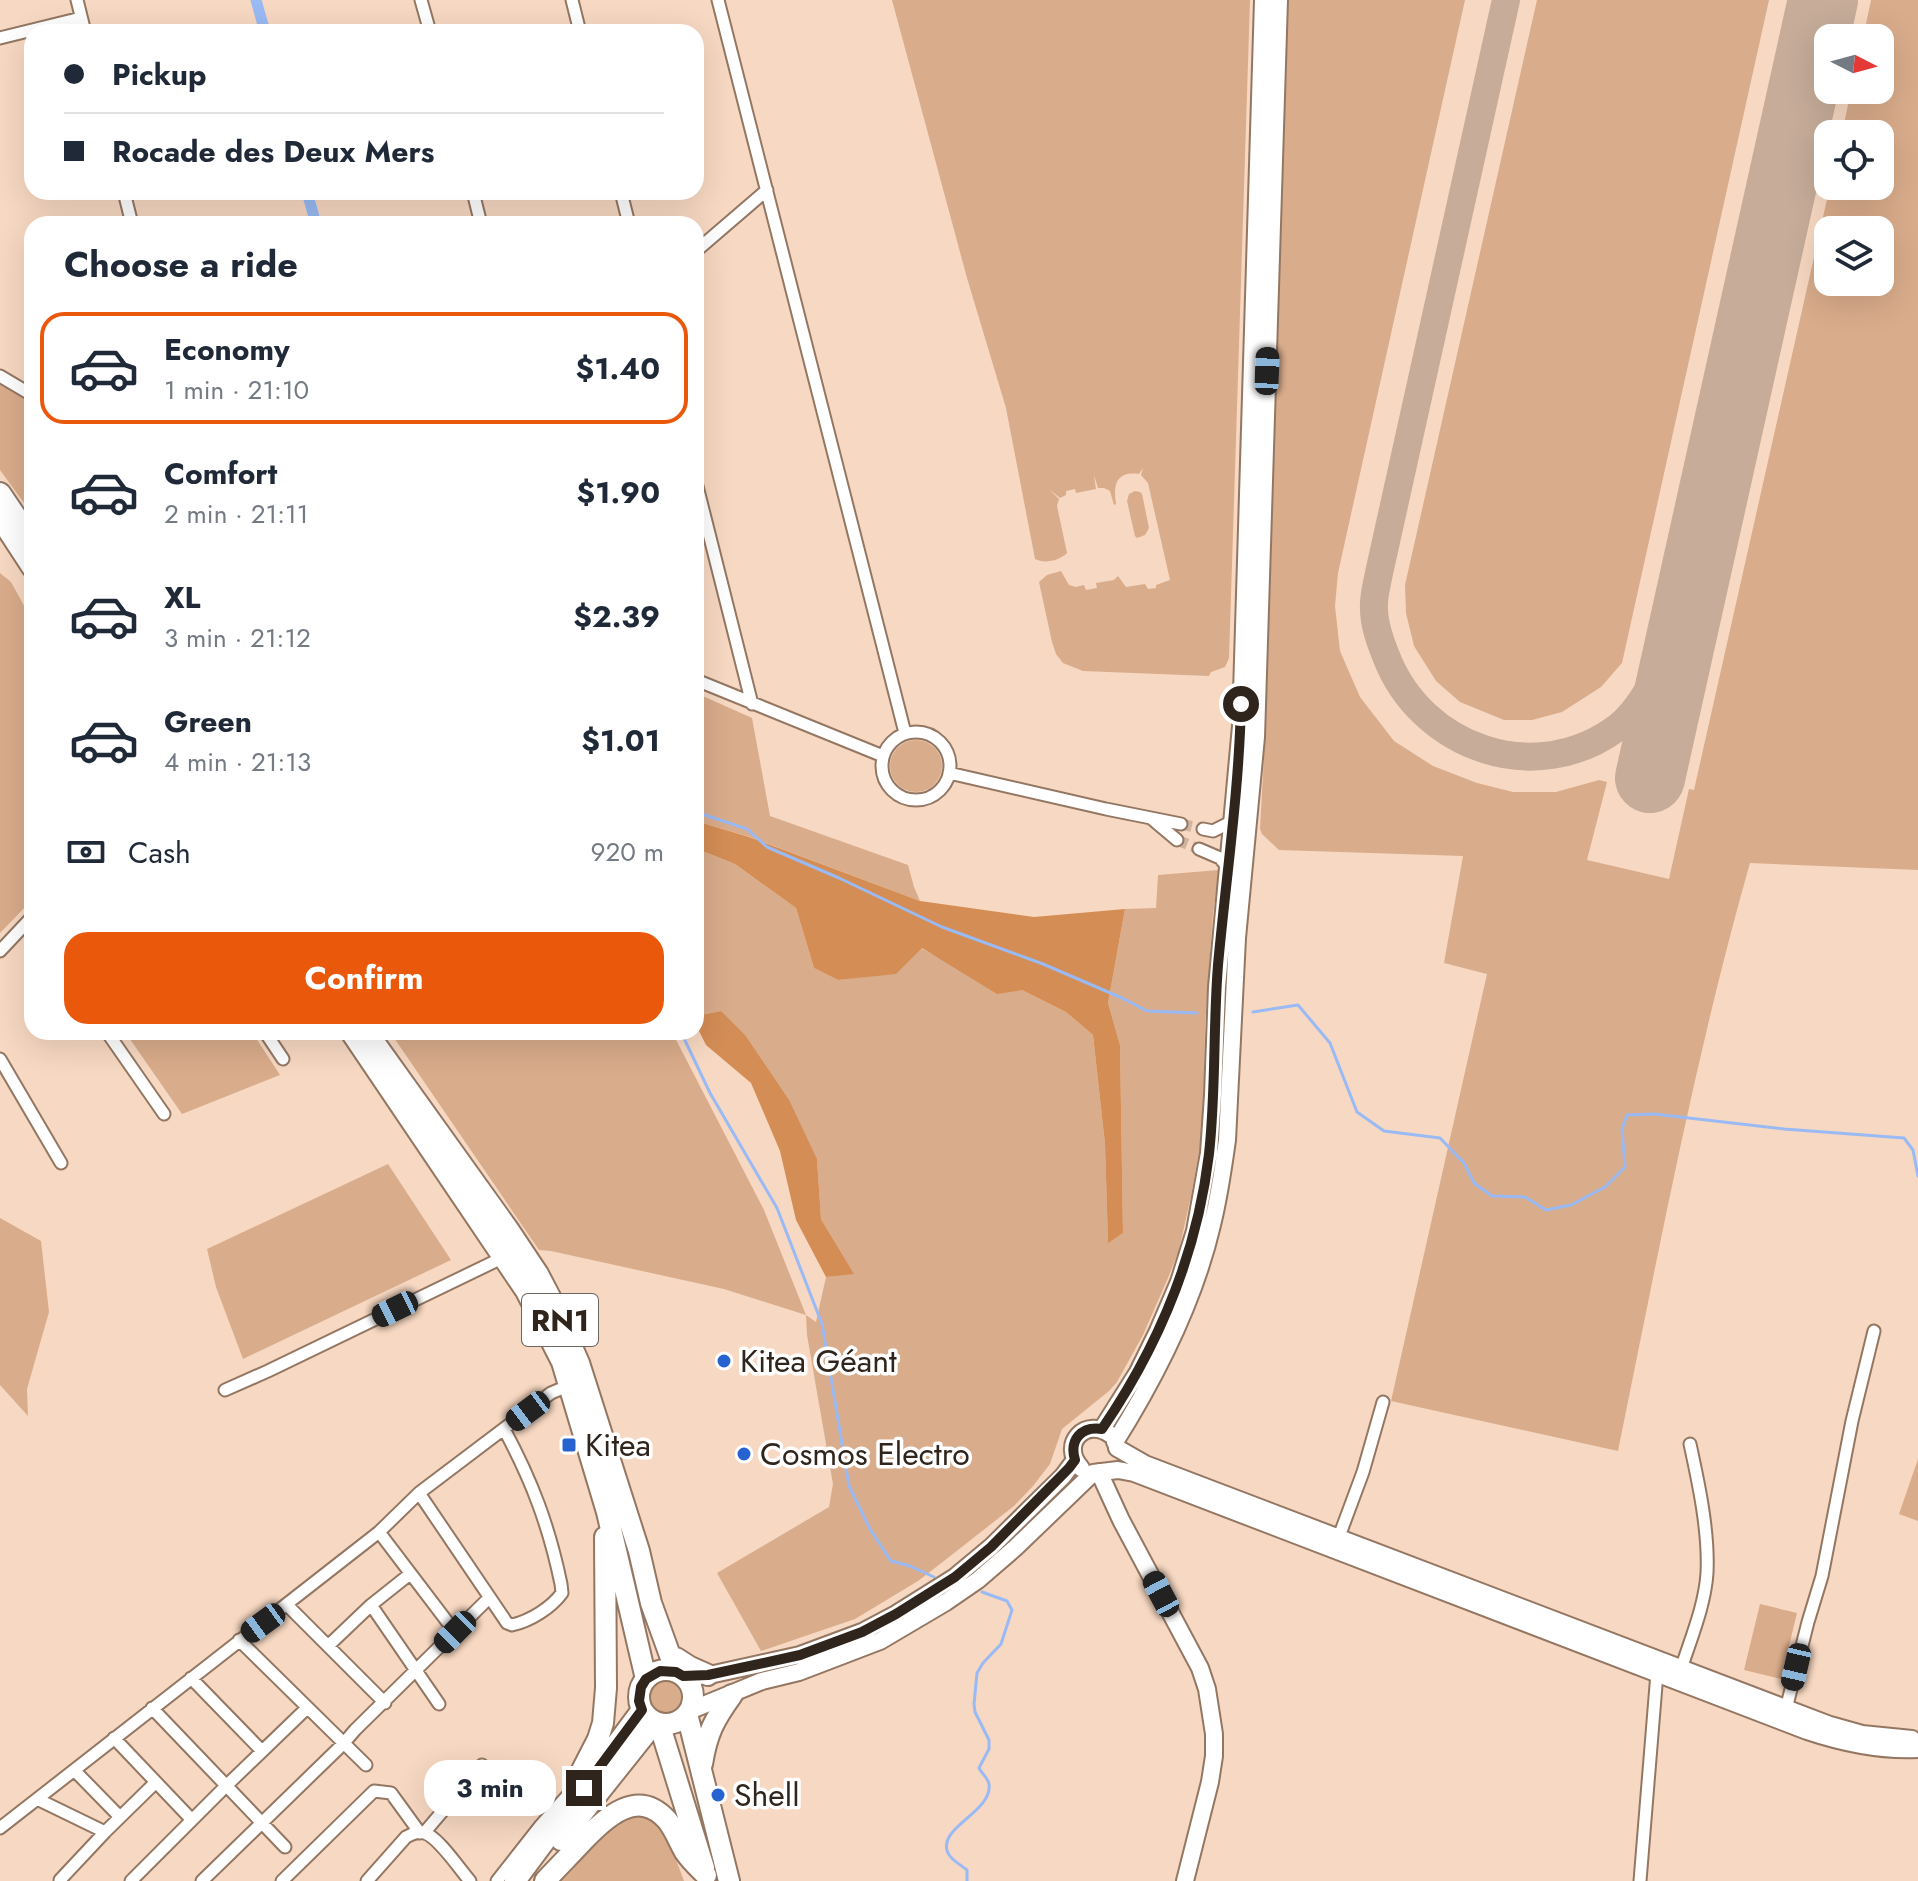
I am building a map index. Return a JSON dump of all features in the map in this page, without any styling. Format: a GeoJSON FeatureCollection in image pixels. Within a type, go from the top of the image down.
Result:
{"type":"FeatureCollection","features":[{"type":"Feature","properties":{"kind":"highway"},"geometry":{"type":"LineString","coordinates":[[0,493],[24,528]]}},
{"type":"Feature","properties":{"kind":"highway"},"geometry":{"type":"LineString","coordinates":[[0,518],[24,555]]}},
{"type":"Feature","properties":{"kind":"highway","name":"RN1"},"geometry":{"type":"LineString","coordinates":[[356,1040],[504,1257],[537,1311],[562,1362],[607,1512],[646,1679],[639,1696],[652,1719],[707,1878]]}},
{"type":"Feature","properties":{"kind":"highway","name":"RN1"},"geometry":{"type":"LineString","coordinates":[[373,1040],[538,1274],[579,1363],[634,1536],[666,1650],[692,1690],[693,1701],[688,1713],[729,1881]]}},
{"type":"Feature","properties":{"kind":"highway"},"geometry":{"type":"LineString","coordinates":[[574,1795],[603,1723],[607,1512]]}},
{"type":"Feature","properties":{"kind":"highway"},"geometry":{"type":"LineString","coordinates":[[666,1650],[708,1675]]}},
{"type":"Feature","properties":{"kind":"highway"},"geometry":{"type":"LineString","coordinates":[[646,1679],[660,1671],[679,1674]]}},
{"type":"Feature","properties":{"kind":"highway"},"geometry":{"type":"LineString","coordinates":[[701,1768],[712,1724],[732,1695]]}},
{"type":"Feature","properties":{"kind":"highway"},"geometry":{"type":"LineString","coordinates":[[652,1719],[674,1723],[688,1713]]}},
{"type":"Feature","properties":{"kind":"highway"},"geometry":{"type":"LineString","coordinates":[[515,1881],[574,1795],[652,1719]]}},
{"type":"Feature","properties":{"kind":"highway"},"geometry":{"type":"LineString","coordinates":[[529,1881],[652,1719]]}},
{"type":"Feature","properties":{"kind":"highway"},"geometry":{"type":"LineString","coordinates":[[545,1881],[607,1818],[636,1805],[662,1816],[674,1829],[689,1858],[707,1878]]}},
{"type":"Feature","properties":{"kind":"street"},"geometry":{"type":"LineString","coordinates":[[77,0],[83,24]]}},
{"type":"Feature","properties":{"kind":"street"},"geometry":{"type":"LineString","coordinates":[[421,0],[428,24]]}},
{"type":"Feature","properties":{"kind":"street"},"geometry":{"type":"LineString","coordinates":[[572,0],[578,24]]}},
{"type":"Feature","properties":{"kind":"street"},"geometry":{"type":"LineString","coordinates":[[718,0],[905,733]]}},
{"type":"Feature","properties":{"kind":"street"},"geometry":{"type":"LineString","coordinates":[[1250,677],[1263,0]]}},
{"type":"Feature","properties":{"kind":"street"},"geometry":{"type":"LineString","coordinates":[[1102,1429],[1138,1372],[1169,1307],[1201,1206],[1211,1127],[1217,987],[1239,758],[1249,695],[1279,0]]}},
{"type":"Feature","properties":{"kind":"street"},"geometry":{"type":"LineString","coordinates":[[57,24],[81,18]]}},
{"type":"Feature","properties":{"kind":"street"},"geometry":{"type":"LineString","coordinates":[[0,38],[24,32]]}},
{"type":"Feature","properties":{"kind":"street"},"geometry":{"type":"LineString","coordinates":[[704,244],[767,190]]}},
{"type":"Feature","properties":{"kind":"street"},"geometry":{"type":"LineString","coordinates":[[0,376],[24,390]]}},
{"type":"Feature","properties":{"kind":"street"},"geometry":{"type":"LineString","coordinates":[[704,514],[752,704]]}},
{"type":"Feature","properties":{"kind":"street"},"geometry":{"type":"LineString","coordinates":[[704,683],[883,756]]}},
{"type":"Feature","properties":{"kind":"street"},"geometry":{"type":"LineString","coordinates":[[688,1713],[762,1681],[799,1672],[880,1641],[978,1580],[1099,1472],[1113,1464],[1116,1445],[1184,1310],[1204,1255],[1218,1198],[1227,1140],[1233,988],[1254,758],[1249,695]]}},
{"type":"Feature","properties":{"kind":"street"},"geometry":{"type":"LineString","coordinates":[[905,733],[925,733],[942,744],[947,753],[950,763],[945,783],[929,797],[918,800],[897,795],[884,778],[883,756],[891,742],[905,733]]}},
{"type":"Feature","properties":{"kind":"street"},"geometry":{"type":"LineString","coordinates":[[949,773],[1181,824]]}},
{"type":"Feature","properties":{"kind":"street"},"geometry":{"type":"LineString","coordinates":[[1152,818],[1177,840]]}},
{"type":"Feature","properties":{"kind":"street"},"geometry":{"type":"LineString","coordinates":[[1229,860],[1208,830],[1233,821]]}},
{"type":"Feature","properties":{"kind":"street"},"geometry":{"type":"LineString","coordinates":[[1199,849],[1229,860]]}},
{"type":"Feature","properties":{"kind":"street"},"geometry":{"type":"LineString","coordinates":[[0,951],[24,928]]}},
{"type":"Feature","properties":{"kind":"street"},"geometry":{"type":"LineString","coordinates":[[113,1040],[164,1114]]}},
{"type":"Feature","properties":{"kind":"street"},"geometry":{"type":"LineString","coordinates":[[270,1040],[283,1059]]}},
{"type":"Feature","properties":{"kind":"street"},"geometry":{"type":"LineString","coordinates":[[0,1059],[61,1163]]}},
{"type":"Feature","properties":{"kind":"street"},"geometry":{"type":"LineString","coordinates":[[225,1390],[504,1257]]}},
{"type":"Feature","properties":{"kind":"street"},"geometry":{"type":"LineString","coordinates":[[1786,1709],[1822,1576],[1852,1421],[1874,1331]]}},
{"type":"Feature","properties":{"kind":"street"},"geometry":{"type":"LineString","coordinates":[[0,1828],[379,1532],[419,1493],[551,1393],[570,1385]]}},
{"type":"Feature","properties":{"kind":"street"},"geometry":{"type":"LineString","coordinates":[[1336,1544],[1363,1472],[1383,1402]]}},
{"type":"Feature","properties":{"kind":"street"},"geometry":{"type":"LineString","coordinates":[[419,1493],[507,1623],[512,1625],[528,1620],[556,1601],[562,1593],[549,1533],[536,1493],[504,1429]]}},
{"type":"Feature","properties":{"kind":"street"},"geometry":{"type":"LineString","coordinates":[[1918,1739],[1854,1732],[1336,1544],[1134,1473],[1082,1469],[1073,1455],[1073,1443],[1080,1434],[1090,1429],[1102,1429],[1110,1434],[1116,1445],[1145,1464],[1336,1544],[1657,1673],[1823,1736],[1871,1747],[1918,1749]]}},
{"type":"Feature","properties":{"kind":"street"},"geometry":{"type":"LineString","coordinates":[[1681,1669],[1707,1573],[1702,1504],[1690,1444]]}},
{"type":"Feature","properties":{"kind":"street"},"geometry":{"type":"LineString","coordinates":[[679,1674],[708,1675],[800,1655],[862,1632],[896,1614],[955,1577],[991,1547],[1063,1476],[1075,1460]]}},
{"type":"Feature","properties":{"kind":"street"},"geometry":{"type":"LineString","coordinates":[[1099,1472],[1121,1520],[1200,1668],[1207,1689],[1214,1756],[1185,1881]]}},
{"type":"Feature","properties":{"kind":"street"},"geometry":{"type":"LineString","coordinates":[[379,1532],[455,1632]]}},
{"type":"Feature","properties":{"kind":"street"},"geometry":{"type":"LineString","coordinates":[[328,1646],[371,1605],[410,1574]]}},
{"type":"Feature","properties":{"kind":"street"},"geometry":{"type":"LineString","coordinates":[[202,1881],[489,1598]]}},
{"type":"Feature","properties":{"kind":"street"},"geometry":{"type":"LineString","coordinates":[[287,1605],[385,1703]]}},
{"type":"Feature","properties":{"kind":"street"},"geometry":{"type":"LineString","coordinates":[[371,1605],[439,1704]]}},
{"type":"Feature","properties":{"kind":"street"},"geometry":{"type":"LineString","coordinates":[[239,1640],[366,1765]]}},
{"type":"Feature","properties":{"kind":"street"},"geometry":{"type":"LineString","coordinates":[[1640,1881],[1657,1673]]}},
{"type":"Feature","properties":{"kind":"street"},"geometry":{"type":"LineString","coordinates":[[191,1678],[262,1751]]}},
{"type":"Feature","properties":{"kind":"street"},"geometry":{"type":"LineString","coordinates":[[152,1708],[285,1847]]}},
{"type":"Feature","properties":{"kind":"street"},"geometry":{"type":"LineString","coordinates":[[131,1881],[307,1708]]}},
{"type":"Feature","properties":{"kind":"street"},"geometry":{"type":"LineString","coordinates":[[114,1738],[192,1820]]}},
{"type":"Feature","properties":{"kind":"street"},"geometry":{"type":"LineString","coordinates":[[422,1833],[482,1765]]}},
{"type":"Feature","properties":{"kind":"street"},"geometry":{"type":"LineString","coordinates":[[74,1770],[120,1817]]}},
{"type":"Feature","properties":{"kind":"street"},"geometry":{"type":"LineString","coordinates":[[60,1880],[156,1782]]}},
{"type":"Feature","properties":{"kind":"street"},"geometry":{"type":"LineString","coordinates":[[282,1881],[374,1791],[391,1793],[422,1833]]}},
{"type":"Feature","properties":{"kind":"street"},"geometry":{"type":"LineString","coordinates":[[497,1881],[541,1825],[574,1795]]}},
{"type":"Feature","properties":{"kind":"street"},"geometry":{"type":"LineString","coordinates":[[37,1799],[105,1832]]}},
{"type":"Feature","properties":{"kind":"street"},"geometry":{"type":"LineString","coordinates":[[367,1881],[413,1833],[430,1836],[470,1881]]}},
{"type":"Feature","properties":{"kind":"shaded area"},"geometry":{"type":"Polygon","coordinates":[[[892,0],[1250,0],[1229,658],[1225,667],[1211,672],[1209,676],[1083,671],[1063,663],[1056,654],[1039,582],[1047,575],[1061,571],[1069,585],[1084,585],[1086,590],[1097,588],[1096,583],[1114,580],[1118,576],[1126,587],[1145,584],[1148,589],[1170,580],[1148,483],[1141,475],[1143,468],[1139,474],[1121,477],[1116,485],[1114,505],[1110,491],[1098,488],[1094,475],[1096,489],[1076,493],[1075,489],[1066,491],[1066,495],[1060,498],[1049,489],[1059,499],[1057,506],[1067,553],[1051,561],[1035,559],[1006,408],[967,278],[892,0]]]}},
{"type":"Feature","properties":{"kind":"shaded area"},"geometry":{"type":"Polygon","coordinates":[[[1288,0],[1465,0],[1338,573],[1335,606],[1340,651],[1360,697],[1394,741],[1433,766],[1477,783],[1513,792],[1556,792],[1599,780],[1607,782],[1587,860],[1669,879],[1689,789],[1694,790],[1814,257],[1814,296],[1894,296],[1894,216],[1823,216],[1827,200],[1894,200],[1894,120],[1845,120],[1848,104],[1894,104],[1894,24],[1866,24],[1871,0],[1918,0],[1918,870],[1750,863],[1695,1082],[1618,1451],[1391,1401],[1487,974],[1444,963],[1463,856],[1279,850],[1260,829],[1288,0]]]}},
{"type":"Feature","properties":{"kind":"shaded area"},"geometry":{"type":"Polygon","coordinates":[[[1537,0],[1769,0],[1622,663],[1601,687],[1562,712],[1532,720],[1504,720],[1460,702],[1436,681],[1414,646],[1406,613],[1405,585],[1537,0]]]}},
{"type":"Feature","properties":{"kind":"shaded area"},"geometry":{"type":"Polygon","coordinates":[[[0,378],[24,395],[24,503],[0,470],[0,378]]]}},
{"type":"Feature","properties":{"kind":"shaded area"},"geometry":{"type":"Polygon","coordinates":[[[1135,491],[1142,494],[1149,528],[1145,535],[1137,538],[1127,501],[1129,494],[1135,491]]]}},
{"type":"Feature","properties":{"kind":"shaded area"},"geometry":{"type":"Polygon","coordinates":[[[0,573],[11,582],[24,606],[24,908],[0,933],[0,573]]]}},
{"type":"Feature","properties":{"kind":"shaded area"},"geometry":{"type":"Polygon","coordinates":[[[704,697],[752,718],[770,816],[908,865],[920,901],[750,837],[704,823],[704,697]]]}},
{"type":"Feature","properties":{"kind":"shaded area"},"geometry":{"type":"Polygon","coordinates":[[[916,740],[934,748],[942,766],[934,784],[916,792],[898,784],[890,766],[898,748],[916,740]]]}},
{"type":"Feature","properties":{"kind":"shaded area"},"geometry":{"type":"Polygon","coordinates":[[[704,823],[749,837],[920,901],[1034,917],[1125,909],[1108,1003],[1120,1045],[1123,1233],[1108,1243],[1105,1144],[1093,1035],[1066,1012],[1022,990],[997,994],[922,948],[896,974],[838,980],[814,968],[796,908],[735,864],[705,852],[704,823]]]}},
{"type":"Feature","properties":{"kind":"shaded area"},"geometry":{"type":"Polygon","coordinates":[[[704,852],[735,864],[796,908],[814,968],[838,980],[896,973],[921,948],[950,964],[1022,990],[1066,1012],[1093,1035],[1105,1144],[1108,1242],[1123,1233],[1120,1045],[1108,1003],[1125,909],[1156,908],[1158,875],[1219,870],[1205,1026],[1204,1110],[1191,1196],[1179,1250],[1168,1278],[1143,1335],[1117,1382],[1062,1429],[1050,1464],[1014,1506],[918,1581],[855,1619],[761,1651],[717,1573],[829,1507],[833,1484],[806,1315],[816,1322],[826,1277],[853,1273],[821,1219],[817,1159],[721,1011],[704,1014],[704,852]]]}},
{"type":"Feature","properties":{"kind":"shaded area"},"geometry":{"type":"Polygon","coordinates":[[[721,1011],[745,1035],[789,1100],[817,1159],[821,1219],[854,1274],[826,1277],[796,1220],[780,1151],[751,1083],[706,1045],[704,1014],[721,1011]]]}},
{"type":"Feature","properties":{"kind":"shaded area"},"geometry":{"type":"Polygon","coordinates":[[[131,1040],[257,1040],[280,1075],[182,1114],[131,1040]]]}},
{"type":"Feature","properties":{"kind":"shaded area"},"geometry":{"type":"Polygon","coordinates":[[[395,1040],[676,1040],[764,1210],[806,1315],[724,1289],[539,1250],[395,1040]]]}},
{"type":"Feature","properties":{"kind":"shaded area"},"geometry":{"type":"Polygon","coordinates":[[[388,1164],[451,1260],[243,1359],[216,1287],[207,1249],[388,1164]]]}},
{"type":"Feature","properties":{"kind":"shaded area"},"geometry":{"type":"Polygon","coordinates":[[[0,1218],[41,1241],[49,1312],[27,1389],[28,1416],[0,1385],[0,1218]]]}},
{"type":"Feature","properties":{"kind":"shaded area"},"geometry":{"type":"Polygon","coordinates":[[[1918,1459],[1918,1521],[1899,1514],[1918,1459]]]}},
{"type":"Feature","properties":{"kind":"shaded area"},"geometry":{"type":"Polygon","coordinates":[[[1760,1604],[1797,1613],[1781,1679],[1744,1670],[1760,1604]]]}},
{"type":"Feature","properties":{"kind":"shaded area"},"geometry":{"type":"Polygon","coordinates":[[[663,1680],[676,1685],[681,1698],[676,1711],[663,1716],[650,1711],[645,1698],[650,1685],[663,1680]]]}},
{"type":"Feature","properties":{"kind":"shaded area"},"geometry":{"type":"Polygon","coordinates":[[[654,1810],[684,1881],[556,1881],[603,1832],[654,1810]]]}},
{"type":"Feature","properties":{"kind":"waterway"},"geometry":{"type":"LineString","coordinates":[[256,0],[263,24]]}},
{"type":"Feature","properties":{"kind":"waterway"},"geometry":{"type":"LineString","coordinates":[[309,200],[314,216]]}},
{"type":"Feature","properties":{"kind":"waterway"},"geometry":{"type":"LineString","coordinates":[[704,815],[747,829],[767,847],[942,927],[1043,964],[1147,1011],[1197,1013]]}},
{"type":"Feature","properties":{"kind":"waterway"},"geometry":{"type":"LineString","coordinates":[[1253,1012],[1298,1005],[1330,1043],[1357,1112],[1384,1131],[1440,1138],[1464,1163],[1474,1183],[1492,1196],[1525,1197],[1546,1210],[1571,1205],[1605,1187],[1625,1167],[1622,1129],[1627,1115],[1654,1114],[1784,1129],[1904,1138],[1913,1150],[1918,1176]]}},
{"type":"Feature","properties":{"kind":"waterway"},"geometry":{"type":"LineString","coordinates":[[685,1040],[710,1093],[777,1208],[822,1324],[849,1486],[870,1529],[891,1561],[934,1577]]}},
{"type":"Feature","properties":{"kind":"waterway"},"geometry":{"type":"LineString","coordinates":[[967,1881],[967,1870],[949,1856],[946,1844],[988,1794],[989,1784],[979,1768],[989,1749],[989,1740],[975,1712],[977,1673],[1001,1644],[1012,1610],[1007,1601],[982,1592]]}},
{"type":"Feature","properties":{"kind":"taxiway"},"geometry":{"type":"LineString","coordinates":[[1506,0],[1376,586],[1374,604],[1378,633],[1403,688],[1425,715],[1453,735],[1484,749],[1518,756],[1552,755],[1586,746],[1630,716],[1651,686],[1689,600]]}},
{"type":"Feature","properties":{"kind":"runway"},"geometry":{"type":"LineString","coordinates":[[1650,778],[1823,0]]}},
{"type":"Feature","properties":{"kind":"tunnel"},"geometry":{"type":"LineString","coordinates":[[1181,824],[1203,829]]}},
{"type":"Feature","properties":{"kind":"tunnel"},"geometry":{"type":"LineString","coordinates":[[1177,840],[1199,849]]}},
{"type":"Feature","properties":{"kind":"place","name":"Kitea Géant"},"geometry":{"type":"Point","coordinates":[724,1361]}},
{"type":"Feature","properties":{"kind":"place","name":"Kitea"},"geometry":{"type":"Point","coordinates":[569,1445]}},
{"type":"Feature","properties":{"kind":"place","name":"Cosmos Electro"},"geometry":{"type":"Point","coordinates":[744,1454]}},
{"type":"Feature","properties":{"kind":"place","name":"Shell"},"geometry":{"type":"Point","coordinates":[718,1795]}},
{"type":"Feature","properties":{"kind":"route"},"geometry":{"type":"LineString","coordinates":[[584,1788],[642,1710],[639,1701],[641,1687],[653,1674],[668,1670],[683,1676],[708,1675],[800,1655],[862,1632],[955,1577],[1004,1536],[1063,1476],[1075,1460],[1072,1449],[1076,1438],[1085,1430],[1102,1429],[1138,1372],[1179,1282],[1201,1206],[1209,1153],[1218,970],[1239,758],[1241,704]]}}]}
